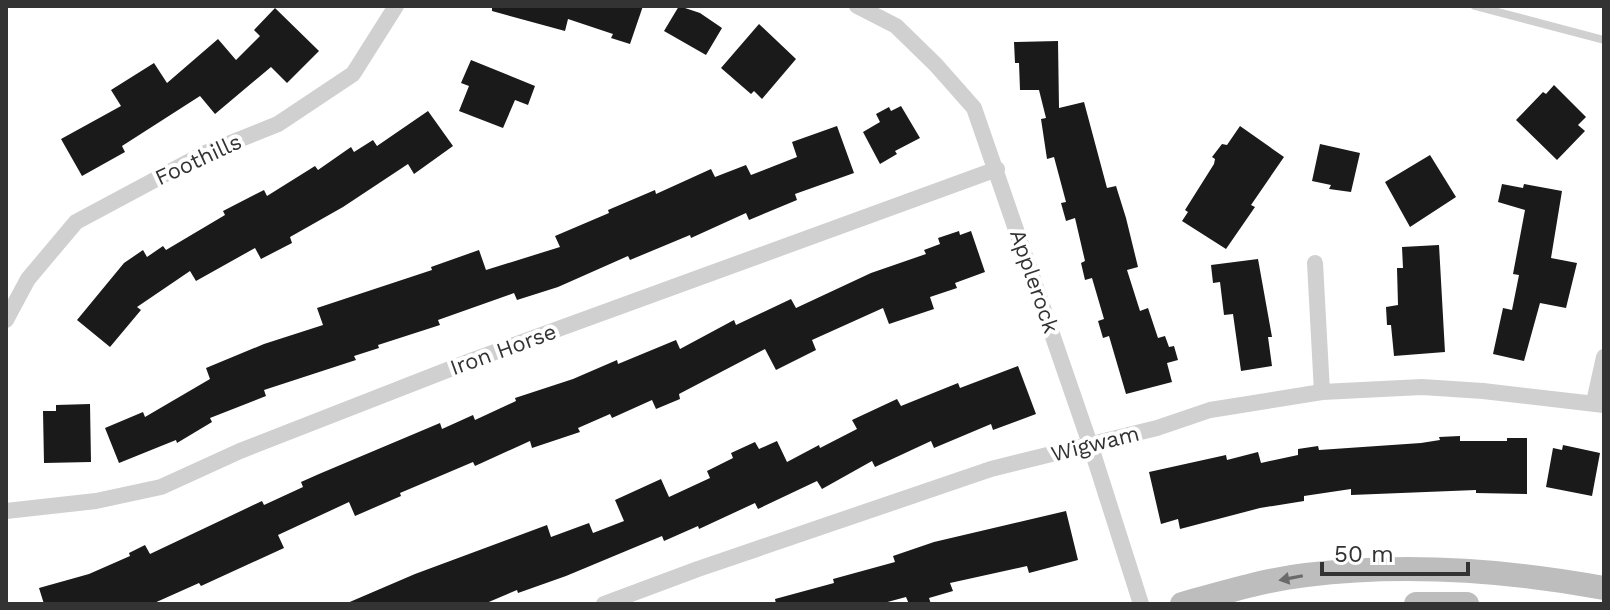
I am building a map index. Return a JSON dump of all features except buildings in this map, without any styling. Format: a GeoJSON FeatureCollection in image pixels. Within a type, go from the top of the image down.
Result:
{"type":"FeatureCollection","features":[{"type":"Feature","properties":{"kind":"main road"},"geometry":{"type":"LineString","coordinates":[[1182,604],[1304,575],[1365,570],[1520,574],[1604,588]]}},
{"type":"Feature","properties":{"kind":"main road"},"geometry":{"type":"LineString","coordinates":[[1416,604],[1467,604]]}},
{"type":"Feature","properties":{"kind":"street","name":"Foothills"},"geometry":{"type":"LineString","coordinates":[[6,320],[28,279],[76,222],[203,154],[278,124],[353,74],[396,6]]}},
{"type":"Feature","properties":{"kind":"street","name":"Applerock"},"geometry":{"type":"LineString","coordinates":[[857,6],[896,26],[974,108],[1090,444],[1141,604]]}},
{"type":"Feature","properties":{"kind":"street","name":"Iron Horse"},"geometry":{"type":"LineString","coordinates":[[6,511],[96,501],[161,487],[240,451],[473,360],[997,169]]}},
{"type":"Feature","properties":{"kind":"street"},"geometry":{"type":"LineString","coordinates":[[1315,263],[1322,392]]}},
{"type":"Feature","properties":{"kind":"street"},"geometry":{"type":"LineString","coordinates":[[1599,403],[1604,357]]}},
{"type":"Feature","properties":{"kind":"street","name":"Wigwam"},"geometry":{"type":"LineString","coordinates":[[604,604],[991,469],[1157,428],[1210,410],[1322,392],[1422,387],[1599,403]]}},
{"type":"Feature","properties":{"kind":"street"},"geometry":{"type":"LineString","coordinates":[[1453,570],[1453,604]]}},
{"type":"Feature","properties":{"kind":"lane"},"geometry":{"type":"LineString","coordinates":[[1475,6],[1604,40]]}}]}
